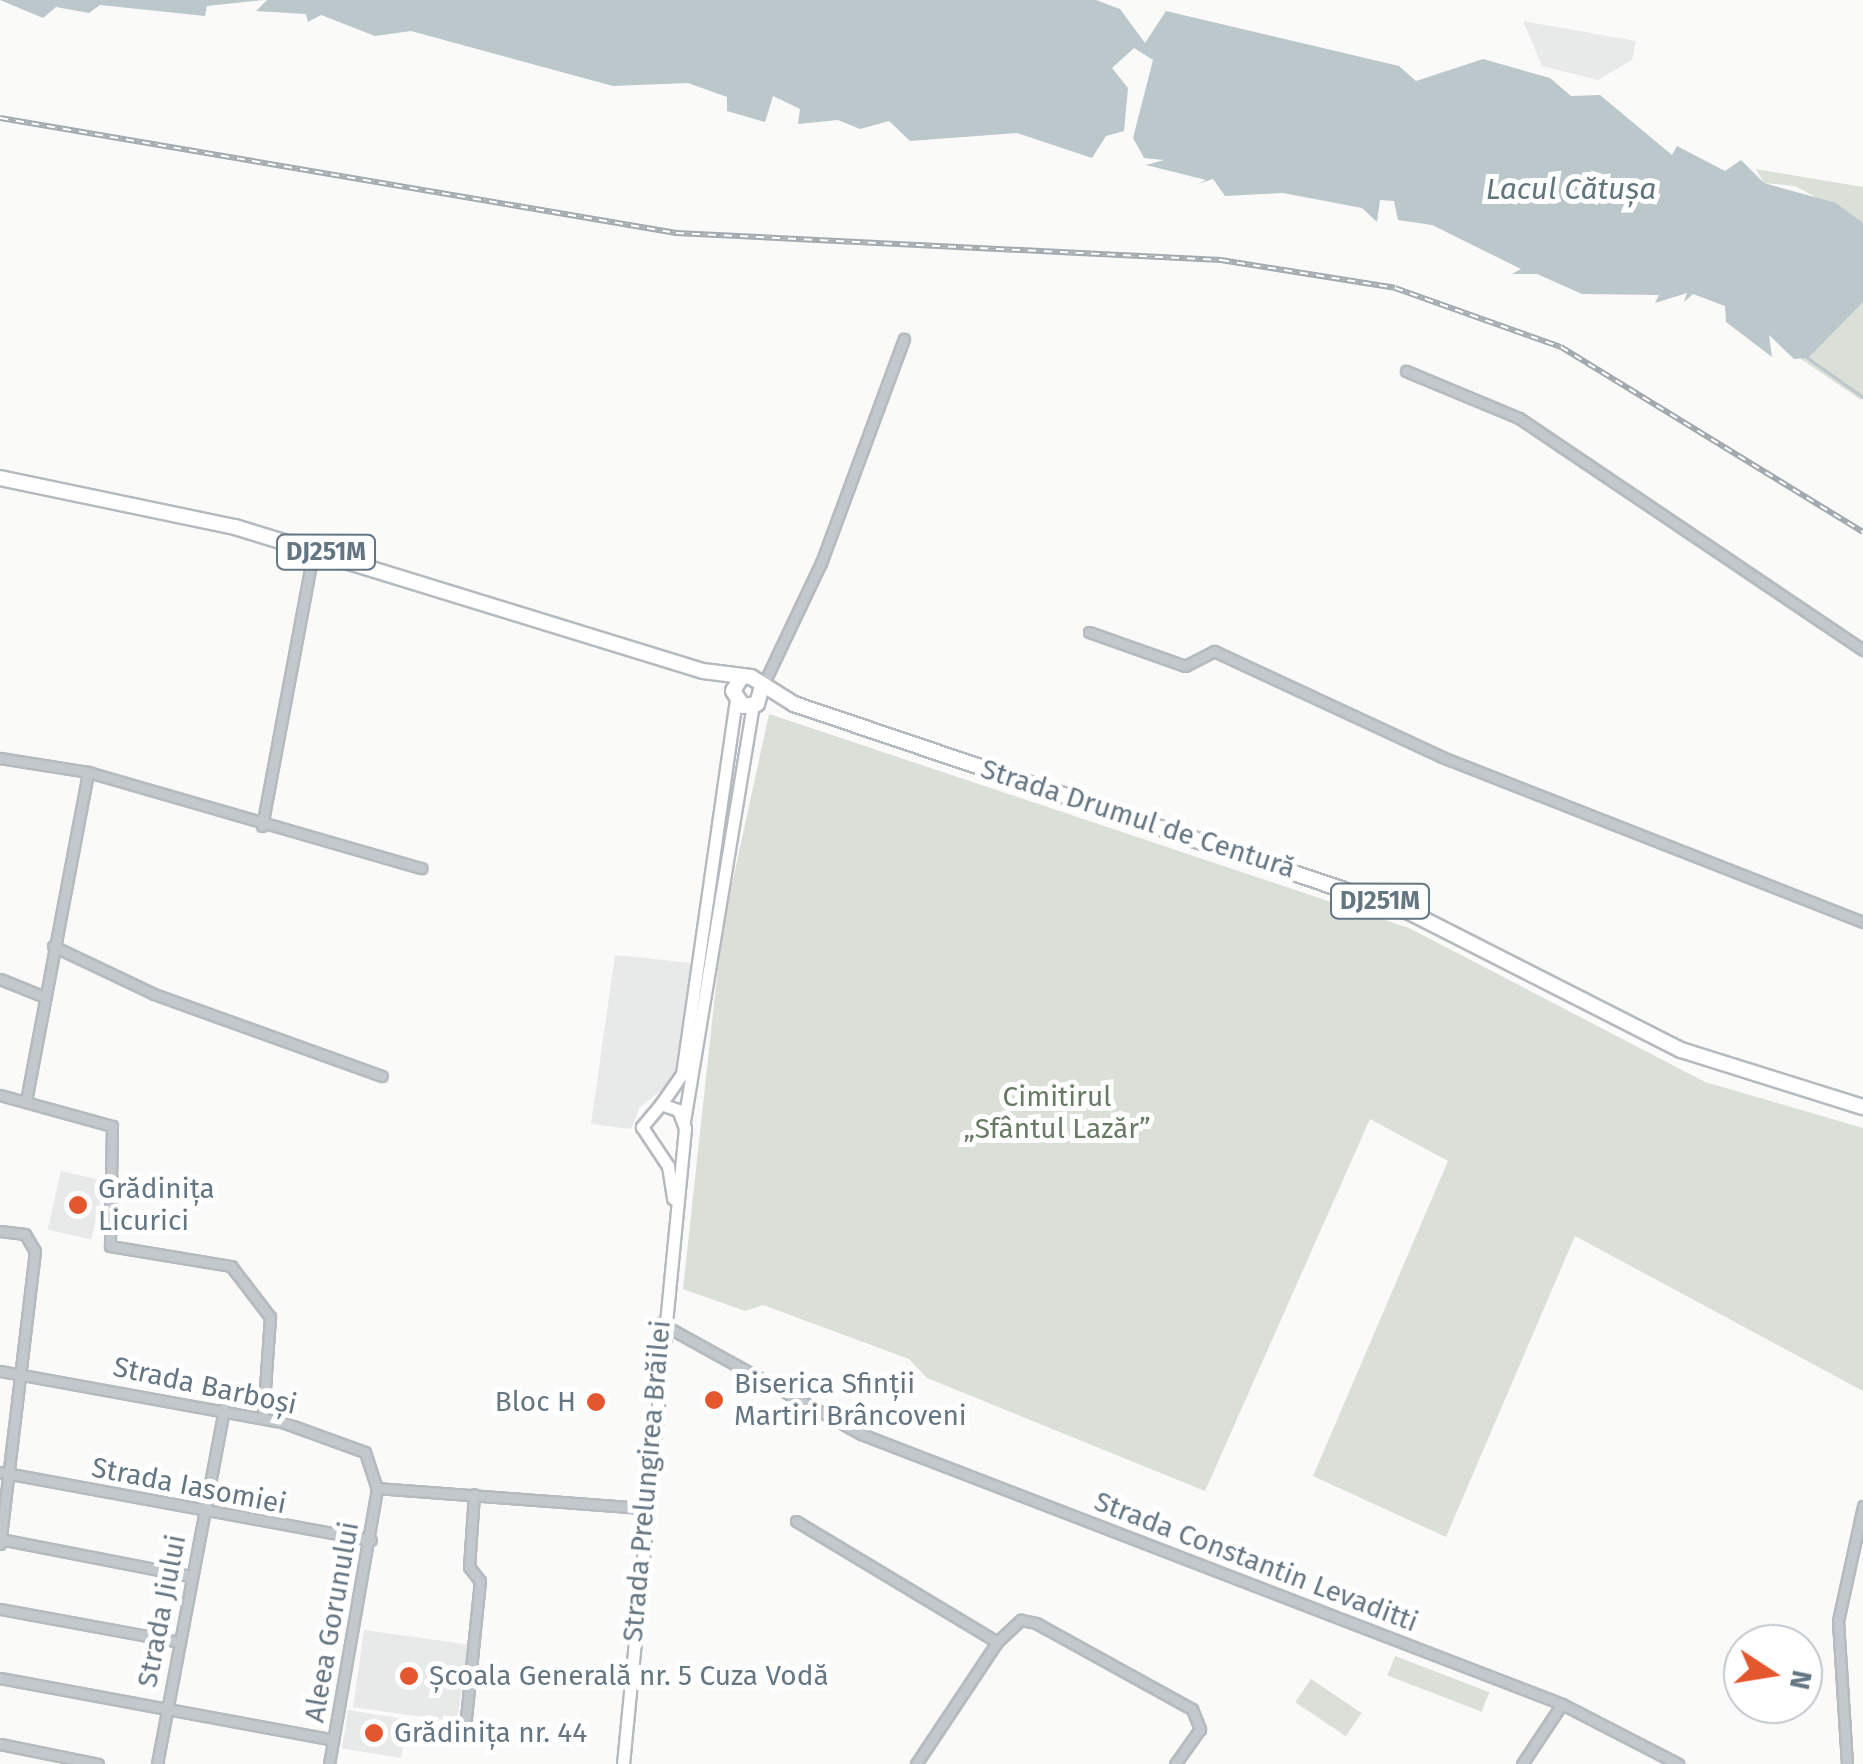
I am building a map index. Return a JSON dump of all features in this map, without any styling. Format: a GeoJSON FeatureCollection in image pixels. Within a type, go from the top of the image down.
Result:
{"type":"FeatureCollection","features":[{"type":"Feature","properties":{"kind":"highway","name":"DJ251M"},"geometry":{"type":"LineString","coordinates":[[0,478],[314,549],[703,672]]}},
{"type":"Feature","properties":{"kind":"highway"},"geometry":{"type":"LineString","coordinates":[[703,672],[741,678],[794,704]]}},
{"type":"Feature","properties":{"kind":"highway"},"geometry":{"type":"LineString","coordinates":[[703,672],[735,698],[755,705],[794,704]]}},
{"type":"Feature","properties":{"kind":"highway"},"geometry":{"type":"LineString","coordinates":[[735,698],[741,678]]}},
{"type":"Feature","properties":{"kind":"highway"},"geometry":{"type":"LineString","coordinates":[[755,705],[762,686]]}},
{"type":"Feature","properties":{"kind":"highway","name":"Strada Drumul de Centură"},"geometry":{"type":"LineString","coordinates":[[794,704],[1409,912],[1681,1050],[1862,1104]]}},
{"type":"Feature","properties":{"kind":"main road"},"geometry":{"type":"LineString","coordinates":[[682,1135],[656,1146],[642,1126],[682,1074],[735,698]]}},
{"type":"Feature","properties":{"kind":"main road"},"geometry":{"type":"LineString","coordinates":[[661,1104],[684,1121],[755,705]]}},
{"type":"Feature","properties":{"kind":"main road","name":"Strada Prelungirea Brăilei"},"geometry":{"type":"LineString","coordinates":[[623,1764],[660,1323],[684,1121]]}},
{"type":"Feature","properties":{"kind":"main road","name":"Strada Prelungirea Brăilei"},"geometry":{"type":"LineString","coordinates":[[656,1146],[673,1199]]}},
{"type":"Feature","properties":{"kind":"street"},"geometry":{"type":"LineString","coordinates":[[762,686],[821,564],[904,339]]}},
{"type":"Feature","properties":{"kind":"street"},"geometry":{"type":"LineString","coordinates":[[1406,371],[1520,418],[1863,650]]}},
{"type":"Feature","properties":{"kind":"street"},"geometry":{"type":"LineString","coordinates":[[262,826],[314,549]]}},
{"type":"Feature","properties":{"kind":"street"},"geometry":{"type":"LineString","coordinates":[[1089,632],[1185,666],[1214,651],[1442,756],[1863,922]]}},
{"type":"Feature","properties":{"kind":"street"},"geometry":{"type":"LineString","coordinates":[[0,758],[88,772],[262,826],[421,868]]}},
{"type":"Feature","properties":{"kind":"street"},"geometry":{"type":"LineString","coordinates":[[26,1101],[88,772]]}},
{"type":"Feature","properties":{"kind":"street"},"geometry":{"type":"LineString","coordinates":[[53,946],[154,994],[382,1076]]}},
{"type":"Feature","properties":{"kind":"street"},"geometry":{"type":"LineString","coordinates":[[0,979],[45,997]]}},
{"type":"Feature","properties":{"kind":"street"},"geometry":{"type":"LineString","coordinates":[[0,1095],[112,1126],[110,1246],[231,1266],[263,1307],[271,1328],[263,1416]]}},
{"type":"Feature","properties":{"kind":"street"},"geometry":{"type":"LineString","coordinates":[[0,1231],[34,1242],[26,1375],[0,1540],[191,1576]]}},
{"type":"Feature","properties":{"kind":"street","name":"Strada Constantin Levaditti"},"geometry":{"type":"LineString","coordinates":[[660,1323],[815,1408],[1562,1704],[1678,1764]]}},
{"type":"Feature","properties":{"kind":"street","name":"Strada Barboși"},"geometry":{"type":"LineString","coordinates":[[0,1371],[263,1416],[365,1452],[377,1488]]}},
{"type":"Feature","properties":{"kind":"street","name":"Strada Jiului"},"geometry":{"type":"LineString","coordinates":[[157,1764],[224,1408]]}},
{"type":"Feature","properties":{"kind":"street","name":"Strada Iasomiei"},"geometry":{"type":"LineString","coordinates":[[0,1472],[371,1540]]}},
{"type":"Feature","properties":{"kind":"street"},"geometry":{"type":"LineString","coordinates":[[377,1488],[644,1508]]}},
{"type":"Feature","properties":{"kind":"street","name":"Aleea Gorunului"},"geometry":{"type":"LineString","coordinates":[[329,1764],[377,1488]]}},
{"type":"Feature","properties":{"kind":"street"},"geometry":{"type":"LineString","coordinates":[[466,1718],[480,1581],[469,1566],[474,1494]]}},
{"type":"Feature","properties":{"kind":"street"},"geometry":{"type":"LineString","coordinates":[[1847,1764],[1838,1621],[1863,1506]]}},
{"type":"Feature","properties":{"kind":"street"},"geometry":{"type":"LineString","coordinates":[[796,1521],[997,1642]]}},
{"type":"Feature","properties":{"kind":"street"},"geometry":{"type":"LineString","coordinates":[[0,1609],[179,1642]]}},
{"type":"Feature","properties":{"kind":"street"},"geometry":{"type":"LineString","coordinates":[[916,1764],[997,1642],[1021,1620],[1036,1623],[1192,1709],[1200,1729],[1176,1764]]}},
{"type":"Feature","properties":{"kind":"street"},"geometry":{"type":"LineString","coordinates":[[0,1678],[333,1740]]}},
{"type":"Feature","properties":{"kind":"street"},"geometry":{"type":"LineString","coordinates":[[1522,1764],[1562,1704]]}},
{"type":"Feature","properties":{"kind":"street"},"geometry":{"type":"LineString","coordinates":[[0,1744],[98,1764]]}},
{"type":"Feature","properties":{"kind":"shaded area"},"geometry":{"type":"Polygon","coordinates":[[[1523,21],[1636,41],[1632,60],[1598,80],[1542,66],[1523,21]]]}},
{"type":"Feature","properties":{"kind":"shaded area"},"geometry":{"type":"Polygon","coordinates":[[[615,955],[691,963],[674,1080],[640,1107],[631,1129],[591,1124],[615,955]]]}},
{"type":"Feature","properties":{"kind":"shaded area","name":"Grădinița Licurici"},"geometry":{"type":"Polygon","coordinates":[[[61,1171],[105,1181],[91,1240],[48,1229],[61,1171]]]}},
{"type":"Feature","properties":{"kind":"shaded area","name":"Școala Generală nr. 5 Cuza Vodă"},"geometry":{"type":"Polygon","coordinates":[[[364,1630],[468,1645],[457,1722],[353,1707],[364,1630]]]}},
{"type":"Feature","properties":{"kind":"shaded area","name":"Grădinița nr. 44"},"geometry":{"type":"Polygon","coordinates":[[[348,1710],[407,1719],[401,1758],[342,1749],[348,1710]]]}},
{"type":"Feature","properties":{"kind":"green space"},"geometry":{"type":"Polygon","coordinates":[[[1756,169],[1863,187],[1863,223],[1795,186],[1764,183],[1756,169]]]}},
{"type":"Feature","properties":{"kind":"green space"},"geometry":{"type":"Polygon","coordinates":[[[1863,302],[1863,398],[1861,400],[1801,359],[1863,302]]]}},
{"type":"Feature","properties":{"kind":"green space","name":"Cimitirul „Sfântul Lazăr”"},"geometry":{"type":"Polygon","coordinates":[[[769,714],[1409,928],[1705,1082],[1863,1128],[1863,1391],[1575,1236],[1446,1537],[1313,1476],[1448,1161],[1370,1119],[1205,1491],[927,1378],[909,1359],[763,1305],[745,1311],[683,1289],[722,930],[769,714]]]}},
{"type":"Feature","properties":{"kind":"green space"},"geometry":{"type":"Polygon","coordinates":[[[1395,1656],[1489,1692],[1482,1712],[1387,1676],[1395,1656]]]}},
{"type":"Feature","properties":{"kind":"green space"},"geometry":{"type":"Polygon","coordinates":[[[1311,1679],[1362,1713],[1346,1736],[1295,1702],[1311,1679]]]}},
{"type":"Feature","properties":{"kind":"water"},"geometry":{"type":"Polygon","coordinates":[[[0,0],[264,0],[207,6],[205,16],[100,5],[89,13],[56,7],[43,18],[0,0]]]}},
{"type":"Feature","properties":{"kind":"water","name":"Lacul Cătușa"},"geometry":{"type":"Polygon","coordinates":[[[267,0],[1096,0],[1120,9],[1145,43],[1166,11],[1399,66],[1416,81],[1483,59],[1550,78],[1571,96],[1600,95],[1672,155],[1677,146],[1725,171],[1741,160],[1764,183],[1836,203],[1863,223],[1863,302],[1808,358],[1794,359],[1769,335],[1772,357],[1726,322],[1725,306],[1693,294],[1684,302],[1687,293],[1655,303],[1659,295],[1582,294],[1537,274],[1512,274],[1521,269],[1432,225],[1398,220],[1394,201],[1380,200],[1377,222],[1362,208],[1283,193],[1225,196],[1213,179],[1198,184],[1206,180],[1146,165],[1164,160],[1144,158],[1133,138],[1153,60],[1134,48],[1112,68],[1128,88],[1124,131],[1106,136],[1092,158],[1017,133],[910,141],[889,121],[860,129],[838,120],[798,124],[800,109],[773,96],[765,122],[727,111],[727,97],[688,83],[613,86],[411,31],[375,36],[321,15],[308,22],[306,14],[256,11],[267,0]]]}},
{"type":"Feature","properties":{"kind":"waterway"},"geometry":{"type":"LineString","coordinates":[[1808,358],[1863,397]]}},
{"type":"Feature","properties":{"kind":"railway"},"geometry":{"type":"LineString","coordinates":[[0,118],[676,233],[1221,260],[1395,288],[1561,347],[1863,532]]}},
{"type":"Feature","properties":{"kind":"place","name":"Grădinița Licurici"},"geometry":{"type":"Point","coordinates":[78,1205]}},
{"type":"Feature","properties":{"kind":"place","name":"Biserica Sfinții Martiri Brâncoveni"},"geometry":{"type":"Point","coordinates":[714,1400]}},
{"type":"Feature","properties":{"kind":"place","name":"Bloc H"},"geometry":{"type":"Point","coordinates":[596,1402]}},
{"type":"Feature","properties":{"kind":"place","name":"Școala Generală nr. 5 Cuza Vodă"},"geometry":{"type":"Point","coordinates":[409,1676]}},
{"type":"Feature","properties":{"kind":"place","name":"Grădinița nr. 44"},"geometry":{"type":"Point","coordinates":[374,1733]}}]}
